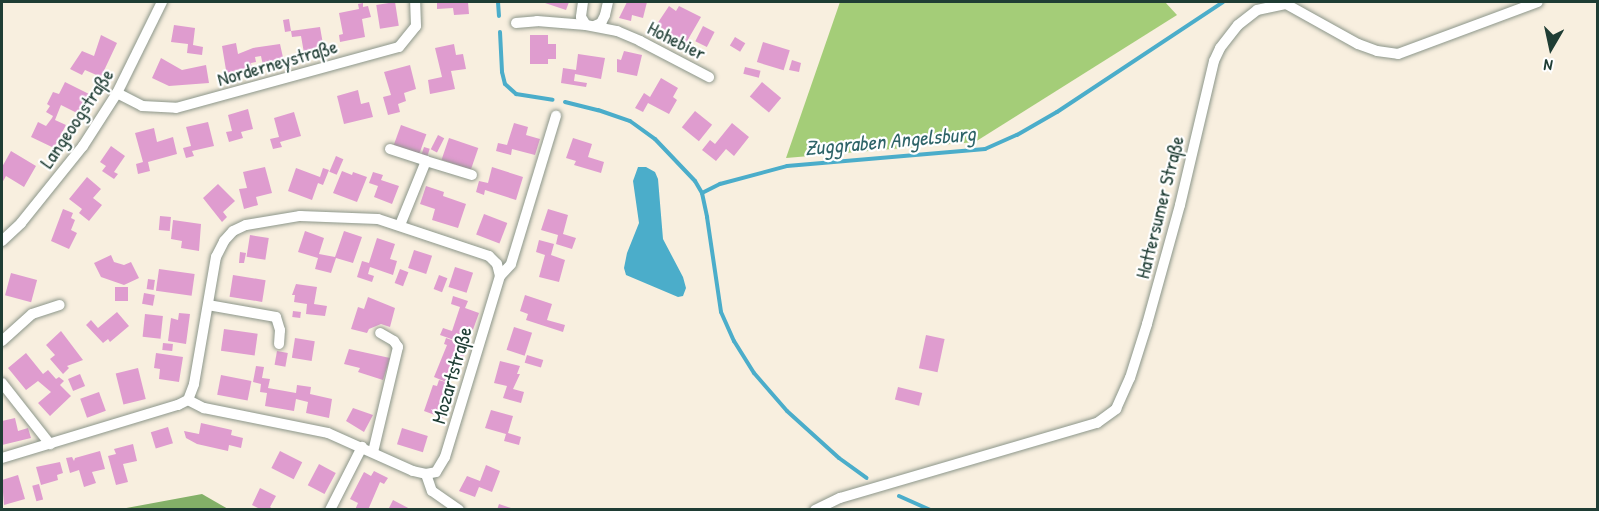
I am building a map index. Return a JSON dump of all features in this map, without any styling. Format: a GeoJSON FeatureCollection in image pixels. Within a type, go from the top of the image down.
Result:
{"type":"FeatureCollection","features":[{"type":"Feature","properties":{"kind":"street","name":"Langeoogstraße"},"geometry":{"type":"LineString","coordinates":[[2,241],[21,223],[83,146],[117,93],[162,2]]}},
{"type":"Feature","properties":{"kind":"street","name":"Norderneystraße"},"geometry":{"type":"LineString","coordinates":[[117,93],[142,106],[176,108],[399,47],[416,27],[415,2]]}},
{"type":"Feature","properties":{"kind":"street"},"geometry":{"type":"LineString","coordinates":[[583,2],[580,12],[590,26],[601,23],[608,2]]}},
{"type":"Feature","properties":{"kind":"street","name":"Hattersumer Straße"},"geometry":{"type":"LineString","coordinates":[[815,510],[840,498],[1097,423],[1116,409],[1130,378],[1150,313],[1180,205],[1214,61],[1220,48],[1238,25],[1257,10],[1286,4],[1358,44],[1377,51],[1398,54],[1538,2]]}},
{"type":"Feature","properties":{"kind":"street","name":"Hohebier"},"geometry":{"type":"LineString","coordinates":[[516,23],[537,21],[590,26],[640,41],[709,77]]}},
{"type":"Feature","properties":{"kind":"street","name":"Mozartstraße"},"geometry":{"type":"LineString","coordinates":[[426,474],[436,472],[445,457],[500,276],[511,264],[556,116]]}},
{"type":"Feature","properties":{"kind":"street"},"geometry":{"type":"LineString","coordinates":[[390,149],[472,175]]}},
{"type":"Feature","properties":{"kind":"street"},"geometry":{"type":"LineString","coordinates":[[400,225],[426,161]]}},
{"type":"Feature","properties":{"kind":"street"},"geometry":{"type":"LineString","coordinates":[[2,458],[188,400],[195,384],[216,256],[224,241],[233,231],[246,225],[300,216],[378,219],[489,256],[497,264],[500,276]]}},
{"type":"Feature","properties":{"kind":"street"},"geometry":{"type":"LineString","coordinates":[[208,304],[276,317],[280,330],[279,344]]}},
{"type":"Feature","properties":{"kind":"street"},"geometry":{"type":"LineString","coordinates":[[2,341],[32,314],[60,305]]}},
{"type":"Feature","properties":{"kind":"street"},"geometry":{"type":"LineString","coordinates":[[373,452],[398,347],[394,341],[380,333]]}},
{"type":"Feature","properties":{"kind":"street"},"geometry":{"type":"LineString","coordinates":[[2,383],[50,444]]}},
{"type":"Feature","properties":{"kind":"street"},"geometry":{"type":"LineString","coordinates":[[188,400],[204,408],[328,433],[426,474],[432,491],[459,510]]}},
{"type":"Feature","properties":{"kind":"street"},"geometry":{"type":"LineString","coordinates":[[330,510],[362,447]]}},
{"type":"Feature","properties":{"kind":"green space"},"geometry":{"type":"Polygon","coordinates":[[[840,2],[1165,2],[1177,15],[975,142],[786,158],[840,2]]]}},
{"type":"Feature","properties":{"kind":"green space"},"geometry":{"type":"Polygon","coordinates":[[[202,494],[228,509],[121,509],[202,494]]]}},
{"type":"Feature","properties":{"kind":"water"},"geometry":{"type":"Polygon","coordinates":[[[638,167],[646,167],[655,172],[658,179],[663,239],[683,277],[686,288],[683,296],[678,297],[626,275],[624,268],[627,253],[639,223],[633,181],[638,167]]]}},
{"type":"Feature","properties":{"kind":"building"},"geometry":{"type":"Polygon","coordinates":[[[395,2],[399,26],[380,29],[376,5],[395,2]]]}},
{"type":"Feature","properties":{"kind":"building"},"geometry":{"type":"Polygon","coordinates":[[[437,2],[468,2],[469,14],[454,15],[453,8],[437,9],[437,2]]]}},
{"type":"Feature","properties":{"kind":"building"},"geometry":{"type":"Polygon","coordinates":[[[542,2],[569,2],[566,10],[542,2]]]}},
{"type":"Feature","properties":{"kind":"building"},"geometry":{"type":"Polygon","coordinates":[[[627,2],[647,2],[643,18],[632,15],[631,21],[619,18],[627,2]]]}},
{"type":"Feature","properties":{"kind":"building"},"geometry":{"type":"Polygon","coordinates":[[[363,3],[363,7],[368,6],[371,17],[362,19],[365,37],[340,42],[339,35],[343,34],[339,13],[359,9],[358,4],[363,3]]]}},
{"type":"Feature","properties":{"kind":"building"},"geometry":{"type":"Polygon","coordinates":[[[669,6],[676,11],[679,6],[701,17],[686,43],[678,38],[677,40],[657,24],[669,6]]]}},
{"type":"Feature","properties":{"kind":"building"},"geometry":{"type":"Polygon","coordinates":[[[289,19],[291,31],[285,32],[283,20],[289,19]]]}},
{"type":"Feature","properties":{"kind":"building"},"geometry":{"type":"Polygon","coordinates":[[[174,25],[195,28],[193,45],[203,47],[202,55],[187,53],[188,44],[171,42],[174,25]]]}},
{"type":"Feature","properties":{"kind":"building"},"geometry":{"type":"Polygon","coordinates":[[[703,26],[715,32],[707,47],[695,41],[703,26]]]}},
{"type":"Feature","properties":{"kind":"building"},"geometry":{"type":"Polygon","coordinates":[[[320,27],[324,50],[304,53],[301,36],[292,37],[291,31],[320,27]]]}},
{"type":"Feature","properties":{"kind":"building"},"geometry":{"type":"Polygon","coordinates":[[[101,35],[117,43],[101,77],[85,70],[82,75],[70,69],[82,51],[94,56],[101,35]]]}},
{"type":"Feature","properties":{"kind":"building"},"geometry":{"type":"Polygon","coordinates":[[[530,35],[548,35],[548,44],[556,44],[556,59],[548,59],[548,64],[530,64],[530,35]]]}},
{"type":"Feature","properties":{"kind":"building"},"geometry":{"type":"Polygon","coordinates":[[[735,37],[745,43],[740,52],[730,46],[735,37]]]}},
{"type":"Feature","properties":{"kind":"building"},"geometry":{"type":"Polygon","coordinates":[[[763,42],[790,50],[784,70],[757,62],[763,42]]]}},
{"type":"Feature","properties":{"kind":"building"},"geometry":{"type":"Polygon","coordinates":[[[236,43],[238,54],[253,48],[280,44],[284,62],[263,66],[261,56],[255,57],[256,62],[251,63],[252,71],[227,76],[222,46],[236,43]]]}},
{"type":"Feature","properties":{"kind":"building"},"geometry":{"type":"Polygon","coordinates":[[[454,44],[456,55],[463,54],[466,69],[451,71],[455,89],[430,94],[428,80],[442,77],[435,48],[454,44]]]}},
{"type":"Feature","properties":{"kind":"building"},"geometry":{"type":"Polygon","coordinates":[[[624,51],[642,55],[637,76],[617,72],[617,59],[621,60],[624,51]]]}},
{"type":"Feature","properties":{"kind":"building"},"geometry":{"type":"Polygon","coordinates":[[[578,54],[605,58],[601,79],[575,74],[574,81],[587,83],[586,87],[561,83],[563,68],[576,70],[578,54]]]}},
{"type":"Feature","properties":{"kind":"building"},"geometry":{"type":"Polygon","coordinates":[[[161,58],[182,70],[206,65],[209,83],[169,86],[152,78],[161,58]]]}},
{"type":"Feature","properties":{"kind":"building"},"geometry":{"type":"Polygon","coordinates":[[[792,60],[801,63],[799,72],[789,70],[792,60]]]}},
{"type":"Feature","properties":{"kind":"building"},"geometry":{"type":"Polygon","coordinates":[[[410,65],[416,89],[404,93],[406,101],[398,104],[400,112],[388,115],[383,97],[391,95],[384,72],[410,65]]]}},
{"type":"Feature","properties":{"kind":"building"},"geometry":{"type":"Polygon","coordinates":[[[745,67],[761,71],[759,78],[743,74],[745,67]]]}},
{"type":"Feature","properties":{"kind":"building"},"geometry":{"type":"Polygon","coordinates":[[[661,78],[678,88],[673,97],[677,100],[669,114],[648,103],[643,112],[635,108],[644,93],[650,97],[661,78]]]}},
{"type":"Feature","properties":{"kind":"building"},"geometry":{"type":"Polygon","coordinates":[[[65,82],[89,94],[79,114],[61,105],[55,120],[66,125],[54,148],[31,137],[38,122],[46,126],[52,118],[53,116],[46,112],[50,106],[47,104],[53,92],[59,94],[65,82]]]}},
{"type":"Feature","properties":{"kind":"building"},"geometry":{"type":"Polygon","coordinates":[[[762,82],[781,98],[769,113],[750,97],[762,82]]]}},
{"type":"Feature","properties":{"kind":"building"},"geometry":{"type":"Polygon","coordinates":[[[358,90],[361,104],[369,102],[373,117],[344,124],[337,96],[358,90]]]}},
{"type":"Feature","properties":{"kind":"building"},"geometry":{"type":"Polygon","coordinates":[[[248,109],[253,129],[241,132],[243,138],[229,142],[226,132],[232,131],[228,115],[248,109]]]}},
{"type":"Feature","properties":{"kind":"building"},"geometry":{"type":"Polygon","coordinates":[[[695,111],[712,125],[699,141],[682,127],[695,111]]]}},
{"type":"Feature","properties":{"kind":"building"},"geometry":{"type":"Polygon","coordinates":[[[294,112],[301,136],[280,142],[282,147],[273,149],[270,139],[279,137],[274,118],[294,112]]]}},
{"type":"Feature","properties":{"kind":"building"},"geometry":{"type":"Polygon","coordinates":[[[208,122],[214,146],[192,151],[194,156],[186,158],[183,148],[191,146],[186,127],[208,122]]]}},
{"type":"Feature","properties":{"kind":"building"},"geometry":{"type":"Polygon","coordinates":[[[514,123],[528,127],[526,135],[540,139],[535,155],[512,149],[511,155],[496,151],[498,143],[507,145],[514,123]]]}},
{"type":"Feature","properties":{"kind":"building"},"geometry":{"type":"Polygon","coordinates":[[[732,123],[749,137],[734,156],[726,149],[716,161],[702,150],[710,140],[715,144],[732,123]]]}},
{"type":"Feature","properties":{"kind":"building"},"geometry":{"type":"Polygon","coordinates":[[[401,125],[426,134],[419,155],[393,146],[401,125]]]}},
{"type":"Feature","properties":{"kind":"building"},"geometry":{"type":"Polygon","coordinates":[[[154,128],[157,142],[173,137],[177,154],[148,162],[150,171],[138,174],[136,164],[143,162],[135,133],[154,128]]]}},
{"type":"Feature","properties":{"kind":"building"},"geometry":{"type":"Polygon","coordinates":[[[438,135],[444,138],[437,152],[431,149],[438,135]]]}},
{"type":"Feature","properties":{"kind":"building"},"geometry":{"type":"Polygon","coordinates":[[[449,138],[478,148],[471,170],[442,160],[449,138]]]}},
{"type":"Feature","properties":{"kind":"building"},"geometry":{"type":"Polygon","coordinates":[[[573,138],[592,144],[588,157],[604,162],[601,173],[574,165],[576,161],[566,158],[573,138]]]}},
{"type":"Feature","properties":{"kind":"building"},"geometry":{"type":"Polygon","coordinates":[[[111,146],[125,156],[114,172],[118,174],[114,179],[102,171],[106,166],[100,162],[111,146]]]}},
{"type":"Feature","properties":{"kind":"building"},"geometry":{"type":"Polygon","coordinates":[[[424,147],[430,149],[427,157],[421,156],[424,147]]]}},
{"type":"Feature","properties":{"kind":"building"},"geometry":{"type":"Polygon","coordinates":[[[11,151],[36,166],[24,187],[6,176],[2,183],[2,167],[11,151]]]}},
{"type":"Feature","properties":{"kind":"building"},"geometry":{"type":"Polygon","coordinates":[[[336,156],[343,159],[337,175],[329,172],[336,156]]]}},
{"type":"Feature","properties":{"kind":"building"},"geometry":{"type":"Polygon","coordinates":[[[265,167],[272,193],[256,197],[258,205],[244,209],[239,189],[247,188],[243,172],[265,167]]]}},
{"type":"Feature","properties":{"kind":"building"},"geometry":{"type":"Polygon","coordinates":[[[492,167],[523,177],[516,200],[485,190],[484,195],[476,192],[479,181],[488,183],[492,167]]]}},
{"type":"Feature","properties":{"kind":"building"},"geometry":{"type":"Polygon","coordinates":[[[296,168],[320,177],[323,168],[329,170],[323,185],[318,183],[312,200],[288,191],[296,168]]]}},
{"type":"Feature","properties":{"kind":"building"},"geometry":{"type":"Polygon","coordinates":[[[342,171],[367,177],[357,202],[333,193],[342,171]]]}},
{"type":"Feature","properties":{"kind":"building"},"geometry":{"type":"Polygon","coordinates":[[[373,172],[383,175],[381,180],[399,186],[392,204],[374,197],[378,186],[369,183],[373,172]]]}},
{"type":"Feature","properties":{"kind":"building"},"geometry":{"type":"Polygon","coordinates":[[[87,177],[101,189],[93,198],[102,205],[89,221],[79,213],[82,209],[69,199],[87,177]]]}},
{"type":"Feature","properties":{"kind":"building"},"geometry":{"type":"Polygon","coordinates":[[[218,184],[235,201],[223,212],[227,217],[222,222],[203,198],[218,184]]]}},
{"type":"Feature","properties":{"kind":"building"},"geometry":{"type":"Polygon","coordinates":[[[426,186],[444,192],[443,196],[466,204],[458,228],[432,220],[435,209],[420,204],[426,186]]]}},
{"type":"Feature","properties":{"kind":"building"},"geometry":{"type":"Polygon","coordinates":[[[63,209],[73,213],[71,218],[75,220],[71,230],[77,233],[69,249],[51,241],[63,209]]]}},
{"type":"Feature","properties":{"kind":"building"},"geometry":{"type":"Polygon","coordinates":[[[548,209],[568,215],[563,234],[576,238],[572,249],[556,244],[558,235],[541,230],[548,209]]]}},
{"type":"Feature","properties":{"kind":"building"},"geometry":{"type":"Polygon","coordinates":[[[484,214],[507,223],[499,243],[476,235],[484,214]]]}},
{"type":"Feature","properties":{"kind":"building"},"geometry":{"type":"Polygon","coordinates":[[[160,216],[171,217],[170,231],[159,230],[160,216]]]}},
{"type":"Feature","properties":{"kind":"building"},"geometry":{"type":"Polygon","coordinates":[[[173,220],[201,224],[199,251],[181,248],[182,241],[171,239],[173,220]]]}},
{"type":"Feature","properties":{"kind":"building"},"geometry":{"type":"Polygon","coordinates":[[[305,231],[324,238],[319,254],[335,257],[344,231],[362,237],[353,263],[336,258],[331,273],[315,269],[318,258],[298,252],[305,231]]]}},
{"type":"Feature","properties":{"kind":"building"},"geometry":{"type":"Polygon","coordinates":[[[250,235],[269,238],[265,260],[247,257],[250,235]]]}},
{"type":"Feature","properties":{"kind":"building"},"geometry":{"type":"Polygon","coordinates":[[[377,238],[395,244],[390,259],[397,261],[393,275],[370,267],[368,274],[374,276],[372,282],[357,277],[362,261],[369,263],[377,238]]]}},
{"type":"Feature","properties":{"kind":"building"},"geometry":{"type":"Polygon","coordinates":[[[539,240],[554,244],[551,255],[565,260],[559,282],[539,277],[545,255],[536,252],[539,240]]]}},
{"type":"Feature","properties":{"kind":"building"},"geometry":{"type":"Polygon","coordinates":[[[414,250],[432,256],[426,274],[408,268],[414,250]]]}},
{"type":"Feature","properties":{"kind":"building"},"geometry":{"type":"Polygon","coordinates":[[[240,252],[246,253],[244,263],[239,263],[240,252]]]}},
{"type":"Feature","properties":{"kind":"building"},"geometry":{"type":"Polygon","coordinates":[[[111,255],[114,262],[124,265],[131,262],[139,278],[124,285],[101,277],[94,263],[111,255]]]}},
{"type":"Feature","properties":{"kind":"building"},"geometry":{"type":"Polygon","coordinates":[[[455,267],[473,273],[467,293],[449,287],[455,267]]]}},
{"type":"Feature","properties":{"kind":"building"},"geometry":{"type":"Polygon","coordinates":[[[159,269],[195,274],[192,296],[156,291],[159,269]]]}},
{"type":"Feature","properties":{"kind":"building"},"geometry":{"type":"Polygon","coordinates":[[[400,269],[408,272],[403,286],[395,283],[400,269]]]}},
{"type":"Feature","properties":{"kind":"building"},"geometry":{"type":"Polygon","coordinates":[[[11,273],[37,280],[31,302],[5,295],[11,273]]]}},
{"type":"Feature","properties":{"kind":"building"},"geometry":{"type":"Polygon","coordinates":[[[233,275],[266,280],[262,302],[230,297],[233,275]]]}},
{"type":"Feature","properties":{"kind":"building"},"geometry":{"type":"Polygon","coordinates":[[[439,275],[447,278],[442,292],[434,289],[439,275]]]}},
{"type":"Feature","properties":{"kind":"building"},"geometry":{"type":"Polygon","coordinates":[[[148,279],[155,280],[154,290],[147,289],[148,279]]]}},
{"type":"Feature","properties":{"kind":"building"},"geometry":{"type":"Polygon","coordinates":[[[296,284],[317,287],[314,304],[327,306],[325,316],[306,314],[307,304],[294,302],[295,295],[292,295],[296,284]]]}},
{"type":"Feature","properties":{"kind":"building"},"geometry":{"type":"Polygon","coordinates":[[[115,287],[128,287],[128,301],[115,301],[115,287]]]}},
{"type":"Feature","properties":{"kind":"building"},"geometry":{"type":"Polygon","coordinates":[[[144,293],[155,295],[153,306],[142,304],[144,293]]]}},
{"type":"Feature","properties":{"kind":"building"},"geometry":{"type":"Polygon","coordinates":[[[525,295],[552,304],[547,320],[565,325],[563,332],[526,320],[528,314],[520,311],[525,295]]]}},
{"type":"Feature","properties":{"kind":"building"},"geometry":{"type":"Polygon","coordinates":[[[453,296],[468,301],[465,308],[479,313],[470,338],[456,333],[454,340],[440,335],[443,328],[452,331],[460,307],[451,304],[453,296]]]}},
{"type":"Feature","properties":{"kind":"building"},"geometry":{"type":"Polygon","coordinates":[[[368,297],[395,308],[390,327],[381,324],[369,329],[367,333],[351,329],[358,307],[364,309],[368,297]]]}},
{"type":"Feature","properties":{"kind":"building"},"geometry":{"type":"Polygon","coordinates":[[[293,311],[301,312],[300,318],[292,317],[293,311]]]}},
{"type":"Feature","properties":{"kind":"building"},"geometry":{"type":"Polygon","coordinates":[[[117,312],[129,326],[110,342],[108,339],[103,343],[86,325],[91,320],[98,328],[117,312]]]}},
{"type":"Feature","properties":{"kind":"building"},"geometry":{"type":"Polygon","coordinates":[[[179,313],[190,314],[186,344],[168,341],[171,318],[178,320],[179,313]]]}},
{"type":"Feature","properties":{"kind":"building"},"geometry":{"type":"Polygon","coordinates":[[[145,314],[163,316],[160,339],[143,337],[145,314]]]}},
{"type":"Feature","properties":{"kind":"building"},"geometry":{"type":"Polygon","coordinates":[[[514,327],[532,333],[525,356],[507,350],[514,327]]]}},
{"type":"Feature","properties":{"kind":"building"},"geometry":{"type":"Polygon","coordinates":[[[224,329],[258,334],[255,356],[221,351],[224,329]]]}},
{"type":"Feature","properties":{"kind":"building"},"geometry":{"type":"Polygon","coordinates":[[[61,331],[83,360],[67,366],[69,368],[63,374],[50,359],[55,355],[46,345],[61,331]]]}},
{"type":"Feature","properties":{"kind":"building"},"geometry":{"type":"Polygon","coordinates":[[[926,335],[945,339],[938,372],[919,368],[926,335]]]}},
{"type":"Feature","properties":{"kind":"building"},"geometry":{"type":"Polygon","coordinates":[[[295,338],[315,341],[312,361],[292,358],[295,338]]]}},
{"type":"Feature","properties":{"kind":"building"},"geometry":{"type":"Polygon","coordinates":[[[446,338],[457,342],[456,347],[466,350],[455,380],[448,377],[446,382],[434,377],[447,345],[444,344],[446,338]]]}},
{"type":"Feature","properties":{"kind":"building"},"geometry":{"type":"Polygon","coordinates":[[[163,343],[173,344],[172,351],[162,350],[163,343]]]}},
{"type":"Feature","properties":{"kind":"building"},"geometry":{"type":"Polygon","coordinates":[[[349,349],[390,358],[383,380],[358,372],[360,368],[344,364],[349,349]]]}},
{"type":"Feature","properties":{"kind":"building"},"geometry":{"type":"Polygon","coordinates":[[[277,351],[288,353],[285,367],[275,365],[277,351]]]}},
{"type":"Feature","properties":{"kind":"building"},"geometry":{"type":"Polygon","coordinates":[[[26,353],[43,374],[48,370],[56,379],[59,377],[64,381],[60,385],[71,396],[50,416],[38,403],[51,392],[38,381],[26,390],[8,368],[26,353]]]}},
{"type":"Feature","properties":{"kind":"building"},"geometry":{"type":"Polygon","coordinates":[[[156,353],[183,357],[179,382],[159,379],[160,369],[154,368],[156,353]]]}},
{"type":"Feature","properties":{"kind":"building"},"geometry":{"type":"Polygon","coordinates":[[[527,355],[543,360],[541,368],[525,363],[527,355]]]}},
{"type":"Feature","properties":{"kind":"building"},"geometry":{"type":"Polygon","coordinates":[[[500,361],[520,366],[517,374],[520,374],[513,389],[524,392],[521,403],[503,398],[507,386],[494,383],[500,361]]]}},
{"type":"Feature","properties":{"kind":"building"},"geometry":{"type":"Polygon","coordinates":[[[256,366],[264,367],[262,378],[270,379],[268,388],[296,393],[297,385],[311,387],[310,394],[332,399],[329,418],[306,413],[308,402],[296,399],[294,411],[265,406],[267,393],[260,392],[261,384],[253,382],[256,366]]]}},
{"type":"Feature","properties":{"kind":"building"},"geometry":{"type":"Polygon","coordinates":[[[138,368],[146,399],[123,405],[116,374],[138,368]]]}},
{"type":"Feature","properties":{"kind":"building"},"geometry":{"type":"Polygon","coordinates":[[[80,374],[85,386],[73,391],[68,379],[80,374]]]}},
{"type":"Feature","properties":{"kind":"building"},"geometry":{"type":"Polygon","coordinates":[[[221,375],[251,381],[248,401],[217,395],[221,375]]]}},
{"type":"Feature","properties":{"kind":"building"},"geometry":{"type":"Polygon","coordinates":[[[439,380],[452,384],[449,390],[452,392],[443,418],[424,411],[433,385],[437,386],[439,380]]]}},
{"type":"Feature","properties":{"kind":"building"},"geometry":{"type":"Polygon","coordinates":[[[898,387],[922,393],[919,406],[895,400],[898,387]]]}},
{"type":"Feature","properties":{"kind":"building"},"geometry":{"type":"Polygon","coordinates":[[[99,392],[106,411],[87,418],[80,399],[99,392]]]}},
{"type":"Feature","properties":{"kind":"building"},"geometry":{"type":"Polygon","coordinates":[[[353,408],[373,415],[364,432],[346,421],[353,408]]]}},
{"type":"Feature","properties":{"kind":"building"},"geometry":{"type":"Polygon","coordinates":[[[491,410],[513,416],[508,433],[521,437],[519,445],[504,441],[506,434],[485,428],[491,410]]]}},
{"type":"Feature","properties":{"kind":"building"},"geometry":{"type":"Polygon","coordinates":[[[15,418],[18,431],[28,428],[31,438],[2,445],[2,421],[15,418]]]}},
{"type":"Feature","properties":{"kind":"building"},"geometry":{"type":"Polygon","coordinates":[[[201,423],[232,430],[231,435],[243,438],[241,448],[229,445],[228,451],[197,444],[186,438],[184,431],[199,434],[201,423]]]}},
{"type":"Feature","properties":{"kind":"building"},"geometry":{"type":"Polygon","coordinates":[[[168,427],[173,443],[156,449],[151,432],[168,427]]]}},
{"type":"Feature","properties":{"kind":"building"},"geometry":{"type":"Polygon","coordinates":[[[402,428],[428,436],[423,452],[397,444],[402,428]]]}},
{"type":"Feature","properties":{"kind":"building"},"geometry":{"type":"Polygon","coordinates":[[[133,444],[137,461],[123,464],[128,482],[116,485],[108,456],[116,454],[114,449],[133,444]]]}},
{"type":"Feature","properties":{"kind":"building"},"geometry":{"type":"Polygon","coordinates":[[[100,451],[105,469],[92,472],[96,483],[84,487],[79,470],[70,473],[66,458],[72,457],[74,461],[75,458],[100,451]]]}},
{"type":"Feature","properties":{"kind":"building"},"geometry":{"type":"Polygon","coordinates":[[[280,451],[302,462],[294,479],[271,468],[280,451]]]}},
{"type":"Feature","properties":{"kind":"building"},"geometry":{"type":"Polygon","coordinates":[[[60,462],[63,473],[57,475],[58,480],[41,485],[36,467],[60,462]]]}},
{"type":"Feature","properties":{"kind":"building"},"geometry":{"type":"Polygon","coordinates":[[[319,464],[336,473],[325,494],[308,485],[319,464]]]}},
{"type":"Feature","properties":{"kind":"building"},"geometry":{"type":"Polygon","coordinates":[[[486,465],[500,471],[492,492],[479,487],[475,497],[459,491],[467,476],[480,481],[486,465]]]}},
{"type":"Feature","properties":{"kind":"building"},"geometry":{"type":"Polygon","coordinates":[[[374,471],[388,478],[384,484],[380,482],[368,510],[355,510],[358,503],[350,499],[364,472],[371,476],[374,471]]]}},
{"type":"Feature","properties":{"kind":"building"},"geometry":{"type":"Polygon","coordinates":[[[18,475],[25,499],[4,505],[2,480],[18,475]]]}},
{"type":"Feature","properties":{"kind":"building"},"geometry":{"type":"Polygon","coordinates":[[[39,484],[43,499],[36,501],[32,486],[39,484]]]}},
{"type":"Feature","properties":{"kind":"building"},"geometry":{"type":"Polygon","coordinates":[[[260,488],[276,496],[270,507],[274,510],[262,510],[252,505],[260,488]]]}},
{"type":"Feature","properties":{"kind":"building"},"geometry":{"type":"Polygon","coordinates":[[[393,500],[412,510],[388,510],[393,500]]]}},
{"type":"Feature","properties":{"kind":"building"},"geometry":{"type":"Polygon","coordinates":[[[499,504],[514,509],[514,510],[497,510],[499,504]]]}},
{"type":"Feature","properties":{"kind":"waterway"},"geometry":{"type":"LineString","coordinates":[[498,2],[499,16]]}},
{"type":"Feature","properties":{"kind":"waterway","name":"Zuggraben Angelsburg"},"geometry":{"type":"LineString","coordinates":[[702,193],[720,184],[787,166],[985,149],[1017,135],[1057,112],[1223,2]]}},
{"type":"Feature","properties":{"kind":"waterway"},"geometry":{"type":"LineString","coordinates":[[500,32],[502,72],[505,84],[516,94],[553,100]]}},
{"type":"Feature","properties":{"kind":"waterway"},"geometry":{"type":"LineString","coordinates":[[565,102],[630,121],[655,139],[695,181],[702,193],[707,217],[721,312],[734,341],[754,373],[787,411],[839,458],[867,478]]}},
{"type":"Feature","properties":{"kind":"waterway"},"geometry":{"type":"LineString","coordinates":[[899,496],[931,510]]}}]}
